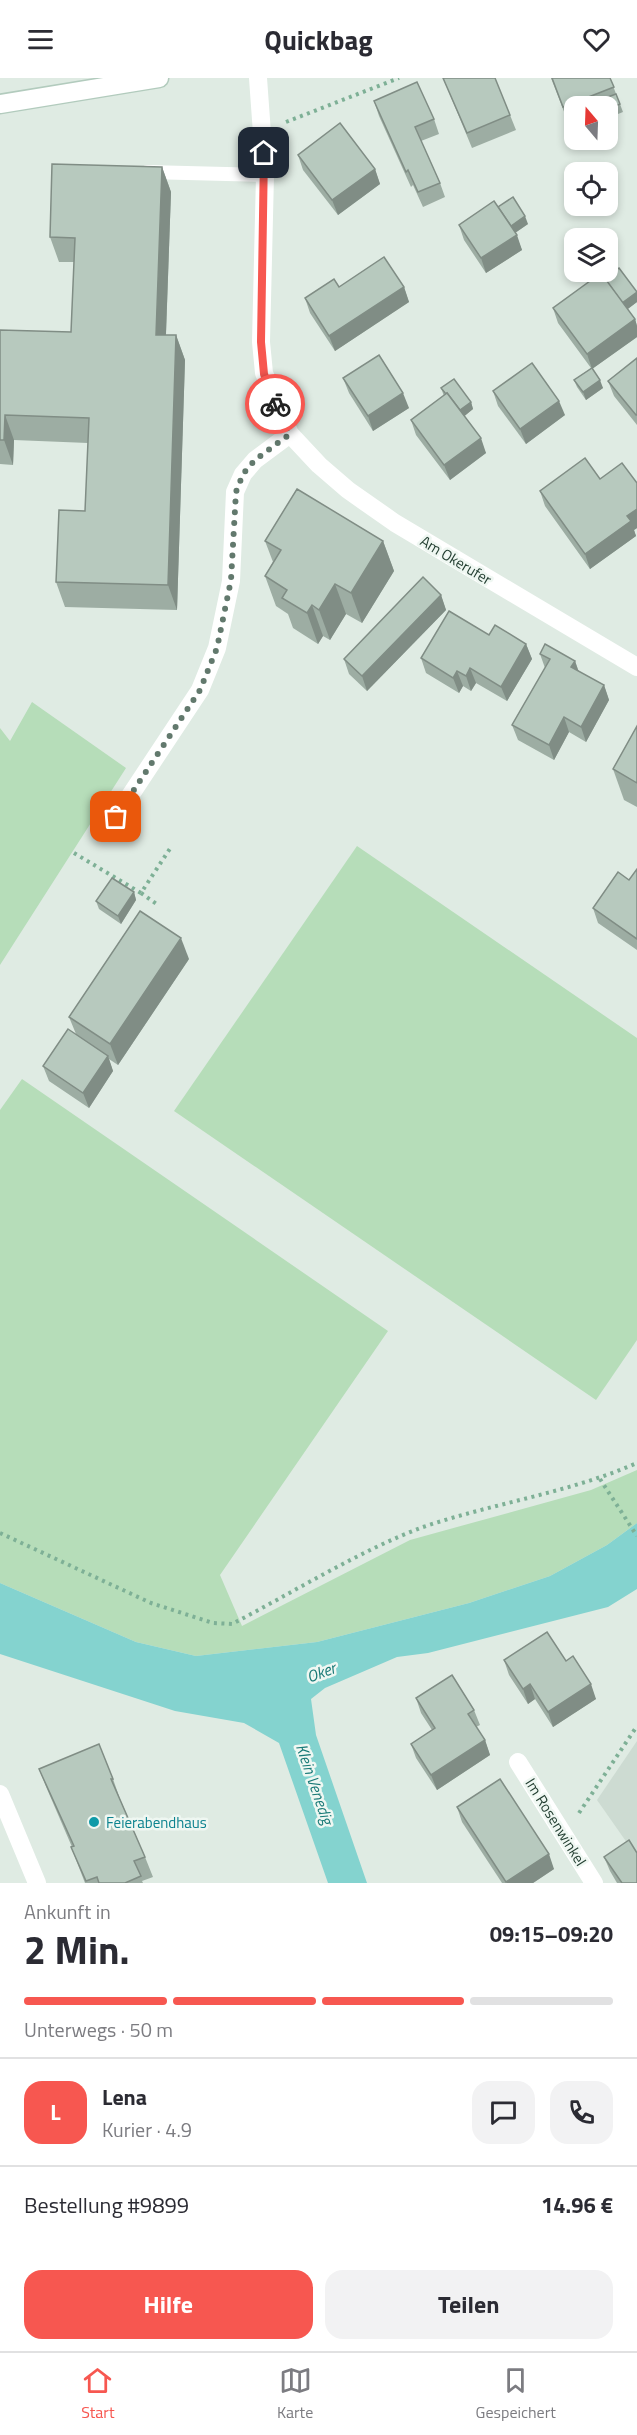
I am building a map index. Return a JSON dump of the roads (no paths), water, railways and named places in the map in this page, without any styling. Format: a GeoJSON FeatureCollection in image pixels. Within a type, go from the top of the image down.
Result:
{"type":"FeatureCollection","features":[{"type":"Feature","properties":{"kind":"street"},"geometry":{"type":"LineString","coordinates":[[0,104],[159,78]]}},
{"type":"Feature","properties":{"kind":"street","name":"Am Okerufer"},"geometry":{"type":"LineString","coordinates":[[258,78],[265,175],[261,342],[264,374],[290,434],[319,465],[348,490],[386,516],[637,667]]}},
{"type":"Feature","properties":{"kind":"street"},"geometry":{"type":"LineString","coordinates":[[116,817],[200,690],[217,648],[231,580],[236,492],[243,474],[255,460],[290,434]]}},
{"type":"Feature","properties":{"kind":"street","name":"Im Rosenwinkel"},"geometry":{"type":"LineString","coordinates":[[518,1762],[594,1883]]}},
{"type":"Feature","properties":{"kind":"street"},"geometry":{"type":"LineString","coordinates":[[0,1794],[37,1883]]}},
{"type":"Feature","properties":{"kind":"lane"},"geometry":{"type":"LineString","coordinates":[[130,172],[265,175]]}},
{"type":"Feature","properties":{"kind":"water"},"geometry":{"type":"Polygon","coordinates":[[[637,1523],[637,1589],[608,1607],[428,1653],[397,1657],[325,1688],[311,1699],[316,1735],[367,1883],[328,1883],[279,1743],[244,1723],[175,1711],[0,1654],[0,1583],[136,1642],[196,1656],[317,1642],[469,1603],[550,1576],[607,1545],[637,1523]]]}},
{"type":"Feature","properties":{"kind":"place","name":"Feierabendhaus"},"geometry":{"type":"Point","coordinates":[94,1822]}},
{"type":"Feature","properties":{"kind":"water label","name":"Oker"},"geometry":{"type":"Point","coordinates":[321,1672]}},
{"type":"Feature","properties":{"kind":"water label","name":"Klein Venedig"},"geometry":{"type":"Point","coordinates":[315,1784]}}]}
